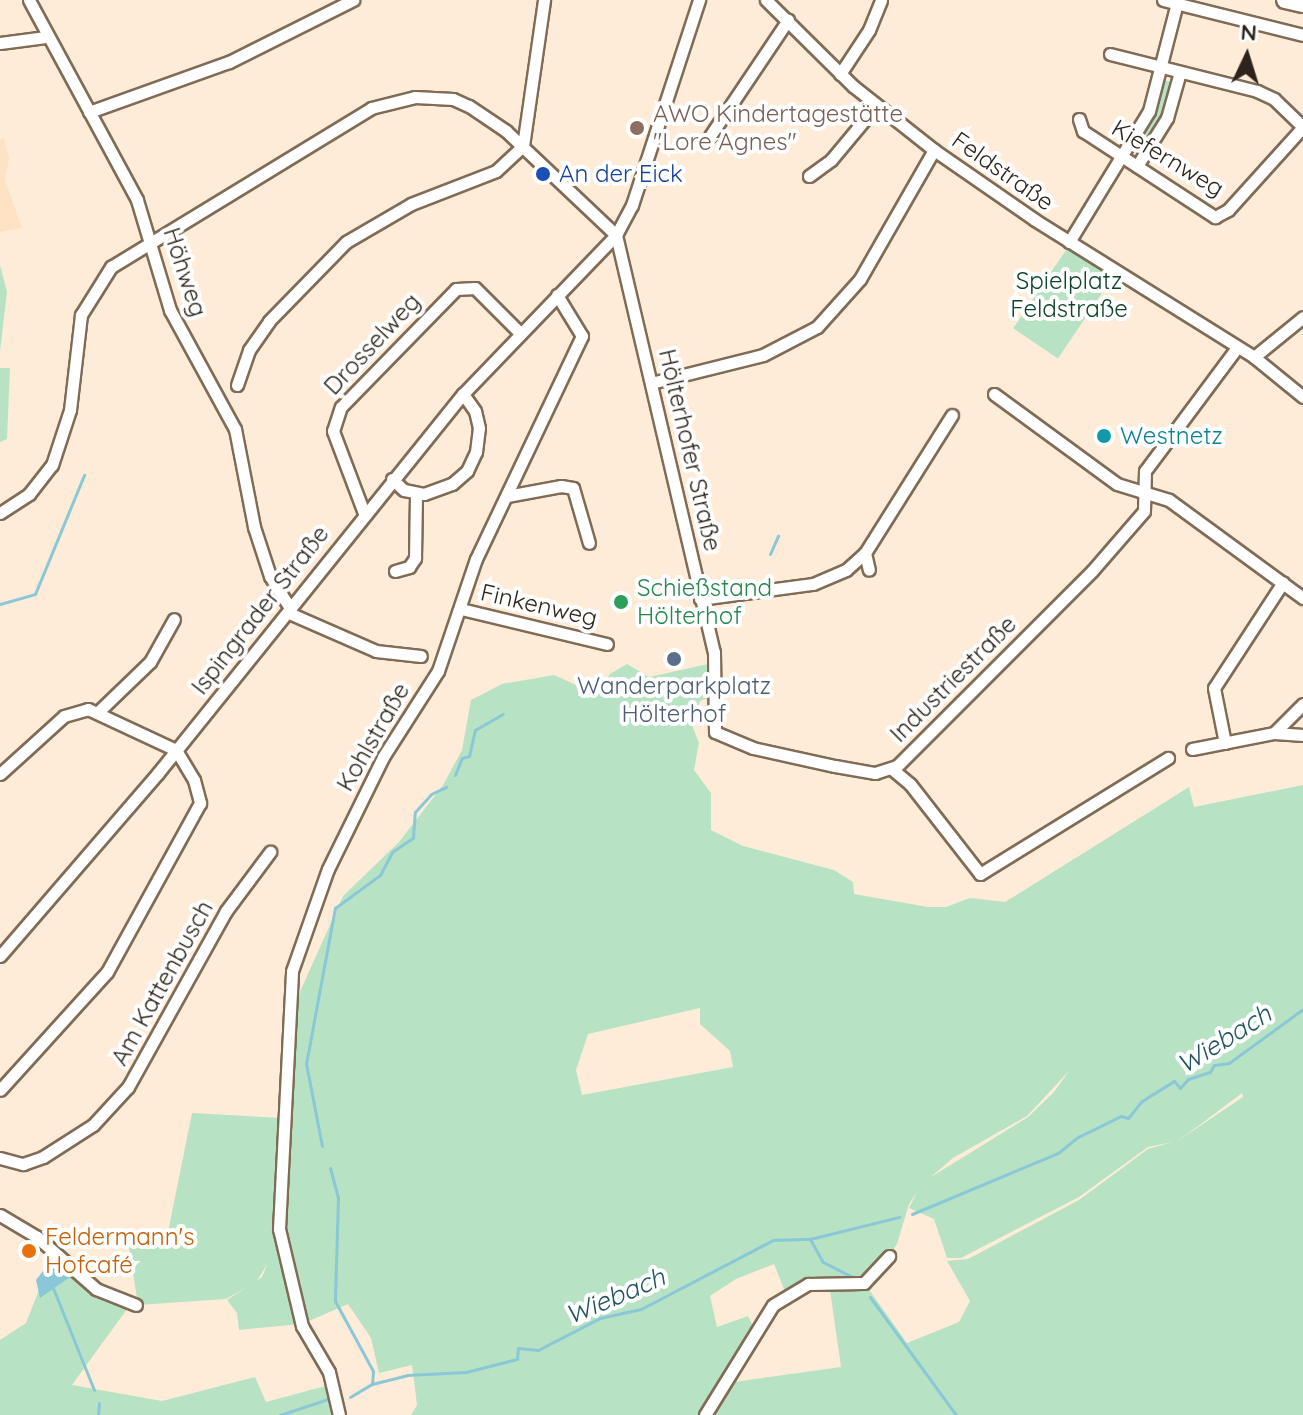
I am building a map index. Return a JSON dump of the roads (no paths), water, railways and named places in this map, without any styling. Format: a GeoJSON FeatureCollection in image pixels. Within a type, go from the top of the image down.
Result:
{"type":"FeatureCollection","features":[{"type":"Feature","properties":{"kind":"main road"},"geometry":{"type":"LineString","coordinates":[[1285,0],[1303,4]]}},
{"type":"Feature","properties":{"kind":"street","name":"Höhweg"},"geometry":{"type":"LineString","coordinates":[[29,0],[46,37],[137,200],[151,238],[170,310],[235,429],[262,554],[279,595],[290,611]]}},
{"type":"Feature","properties":{"kind":"street"},"geometry":{"type":"LineString","coordinates":[[89,112],[229,62],[353,0]]}},
{"type":"Feature","properties":{"kind":"street"},"geometry":{"type":"LineString","coordinates":[[237,385],[249,350],[269,321],[339,248],[411,204],[496,171],[523,146],[544,0]]}},
{"type":"Feature","properties":{"kind":"street","name":"Ispingrader Straße"},"geometry":{"type":"LineString","coordinates":[[0,956],[176,750],[463,394],[616,235],[632,205],[699,0]]}},
{"type":"Feature","properties":{"kind":"street","name":"Feldstraße"},"geometry":{"type":"LineString","coordinates":[[766,0],[840,74],[934,150],[1069,242],[1236,349],[1254,357]]}},
{"type":"Feature","properties":{"kind":"street"},"geometry":{"type":"LineString","coordinates":[[840,74],[869,30],[881,0]]}},
{"type":"Feature","properties":{"kind":"street"},"geometry":{"type":"LineString","coordinates":[[1163,0],[1303,35]]}},
{"type":"Feature","properties":{"kind":"street"},"geometry":{"type":"LineString","coordinates":[[1069,242],[1149,111],[1177,3]]}},
{"type":"Feature","properties":{"kind":"street"},"geometry":{"type":"LineString","coordinates":[[710,136],[788,20]]}},
{"type":"Feature","properties":{"kind":"street"},"geometry":{"type":"LineString","coordinates":[[0,43],[46,37]]}},
{"type":"Feature","properties":{"kind":"street","name":"Kiefernweg"},"geometry":{"type":"LineString","coordinates":[[1079,119],[1083,131],[1215,217],[1228,210],[1303,127],[1274,99],[1257,91],[1110,54]]}},
{"type":"Feature","properties":{"kind":"street"},"geometry":{"type":"LineString","coordinates":[[1137,166],[1167,118],[1180,72]]}},
{"type":"Feature","properties":{"kind":"street"},"geometry":{"type":"LineString","coordinates":[[0,513],[29,494],[52,465],[70,410],[74,345],[87,300],[111,267],[151,238],[393,100],[453,99],[485,115],[523,146],[616,235]]}},
{"type":"Feature","properties":{"kind":"street"},"geometry":{"type":"LineString","coordinates":[[809,176],[831,160],[876,106]]}},
{"type":"Feature","properties":{"kind":"street"},"geometry":{"type":"LineString","coordinates":[[651,383],[763,355],[817,327],[860,279],[934,150]]}},
{"type":"Feature","properties":{"kind":"street","name":"Hölterhofer Straße"},"geometry":{"type":"LineString","coordinates":[[616,235],[716,664],[715,732],[753,748],[835,766],[875,773],[892,769]]}},
{"type":"Feature","properties":{"kind":"street","name":"Drosselweg"},"geometry":{"type":"LineString","coordinates":[[364,513],[333,431],[341,407],[456,289],[475,288],[520,333]]}},
{"type":"Feature","properties":{"kind":"street","name":"Kohlstraße"},"geometry":{"type":"LineString","coordinates":[[339,1415],[338,1395],[307,1342],[279,1229],[292,971],[328,869],[383,757],[438,671],[476,559],[582,336],[557,295]]}},
{"type":"Feature","properties":{"kind":"street"},"geometry":{"type":"LineString","coordinates":[[1303,317],[1254,357],[1303,397]]}},
{"type":"Feature","properties":{"kind":"street","name":"Industriestraße"},"geometry":{"type":"LineString","coordinates":[[1168,758],[980,874],[910,784],[892,769],[1092,571],[1144,511],[1145,471],[1236,349]]}},
{"type":"Feature","properties":{"kind":"street"},"geometry":{"type":"LineString","coordinates":[[392,479],[416,494],[452,484],[473,461],[479,428],[463,394]]}},
{"type":"Feature","properties":{"kind":"street"},"geometry":{"type":"LineString","coordinates":[[994,394],[1117,484],[1169,500],[1299,595],[1303,580]]}},
{"type":"Feature","properties":{"kind":"street"},"geometry":{"type":"LineString","coordinates":[[700,599],[813,584],[846,570],[865,553],[952,415]]}},
{"type":"Feature","properties":{"kind":"street"},"geometry":{"type":"LineString","coordinates":[[507,496],[561,486],[573,488],[589,543]]}},
{"type":"Feature","properties":{"kind":"street"},"geometry":{"type":"LineString","coordinates":[[395,571],[409,567],[415,558],[416,494]]}},
{"type":"Feature","properties":{"kind":"street"},"geometry":{"type":"LineString","coordinates":[[865,553],[869,570]]}},
{"type":"Feature","properties":{"kind":"street"},"geometry":{"type":"LineString","coordinates":[[1225,743],[1214,688],[1283,582]]}},
{"type":"Feature","properties":{"kind":"street","name":"Finkenweg"},"geometry":{"type":"LineString","coordinates":[[461,609],[607,644]]}},
{"type":"Feature","properties":{"kind":"street"},"geometry":{"type":"LineString","coordinates":[[290,611],[376,651],[421,656]]}},
{"type":"Feature","properties":{"kind":"street"},"geometry":{"type":"LineString","coordinates":[[98,712],[150,662],[174,619]]}},
{"type":"Feature","properties":{"kind":"street"},"geometry":{"type":"LineString","coordinates":[[1274,733],[1303,704]]}},
{"type":"Feature","properties":{"kind":"street"},"geometry":{"type":"LineString","coordinates":[[0,774],[64,716],[76,709],[98,712],[176,750],[198,791],[198,811],[107,972],[0,1090]]}},
{"type":"Feature","properties":{"kind":"street"},"geometry":{"type":"LineString","coordinates":[[1192,749],[1274,733],[1303,735]]}},
{"type":"Feature","properties":{"kind":"street","name":"Am Kattenbusch"},"geometry":{"type":"LineString","coordinates":[[0,1158],[23,1164],[43,1157],[93,1125],[128,1087],[226,911],[270,852]]}},
{"type":"Feature","properties":{"kind":"street"},"geometry":{"type":"LineString","coordinates":[[0,1215],[37,1237],[96,1289],[136,1305]]}},
{"type":"Feature","properties":{"kind":"street"},"geometry":{"type":"LineString","coordinates":[[705,1415],[773,1305],[808,1284],[864,1283],[889,1256]]}},
{"type":"Feature","properties":{"kind":"water"},"geometry":{"type":"Polygon","coordinates":[[[49,1263],[70,1277],[40,1298],[36,1280],[49,1263]]]}},
{"type":"Feature","properties":{"kind":"waterway"},"geometry":{"type":"LineString","coordinates":[[0,604],[35,594],[84,475]]}},
{"type":"Feature","properties":{"kind":"waterway"},"geometry":{"type":"LineString","coordinates":[[770,554],[778,536]]}},
{"type":"Feature","properties":{"kind":"waterway"},"geometry":{"type":"LineString","coordinates":[[455,775],[462,758],[469,756],[475,730],[503,714]]}},
{"type":"Feature","properties":{"kind":"waterway"},"geometry":{"type":"LineString","coordinates":[[322,1146],[306,1064],[335,908],[380,875],[392,852],[413,838],[415,812],[431,794],[446,787]]}},
{"type":"Feature","properties":{"kind":"waterway","name":"Wiebach"},"geometry":{"type":"LineString","coordinates":[[912,1214],[1058,1153],[1078,1137],[1121,1116],[1128,1118],[1142,1101],[1174,1081],[1180,1088],[1188,1079],[1210,1072],[1214,1065],[1229,1063],[1303,1009]]}},
{"type":"Feature","properties":{"kind":"waterway"},"geometry":{"type":"LineString","coordinates":[[330,1168],[338,1197],[335,1301],[373,1371],[372,1384]]}},
{"type":"Feature","properties":{"kind":"waterway","name":"Wiebach"},"geometry":{"type":"LineString","coordinates":[[350,1397],[372,1384],[407,1375],[466,1372],[517,1359],[518,1348],[538,1350],[600,1318],[641,1309],[773,1240],[810,1239],[899,1217]]}},
{"type":"Feature","properties":{"kind":"waterway"},"geometry":{"type":"LineString","coordinates":[[810,1239],[823,1262],[853,1277]]}},
{"type":"Feature","properties":{"kind":"waterway"},"geometry":{"type":"LineString","coordinates":[[53,1288],[94,1390]]}},
{"type":"Feature","properties":{"kind":"waterway"},"geometry":{"type":"LineString","coordinates":[[870,1297],[956,1415]]}},
{"type":"Feature","properties":{"kind":"waterway","name":"Wiebach"},"geometry":{"type":"LineString","coordinates":[[280,1415],[328,1399]]}},
{"type":"Feature","properties":{"kind":"waterway"},"geometry":{"type":"LineString","coordinates":[[98,1415],[99,1403]]}},
{"type":"Feature","properties":{"kind":"place","name":"AWO Kindertagestätte \"Lore Agnes\""},"geometry":{"type":"Point","coordinates":[637,128]}},
{"type":"Feature","properties":{"kind":"place","name":"An der Eick"},"geometry":{"type":"Point","coordinates":[543,174]}},
{"type":"Feature","properties":{"kind":"place","name":"Westnetz"},"geometry":{"type":"Point","coordinates":[1104,436]}},
{"type":"Feature","properties":{"kind":"place","name":"Schießstand Hölterhof"},"geometry":{"type":"Point","coordinates":[621,602]}},
{"type":"Feature","properties":{"kind":"place","name":"Wanderparkplatz Hölterhof"},"geometry":{"type":"Point","coordinates":[674,659]}},
{"type":"Feature","properties":{"kind":"place","name":"Feldermann's Hofcafé"},"geometry":{"type":"Point","coordinates":[29,1251]}},
{"type":"Feature","properties":{"kind":"park label","name":"Spielplatz Feldstraße"},"geometry":{"type":"Point","coordinates":[1069,295]}}]}
